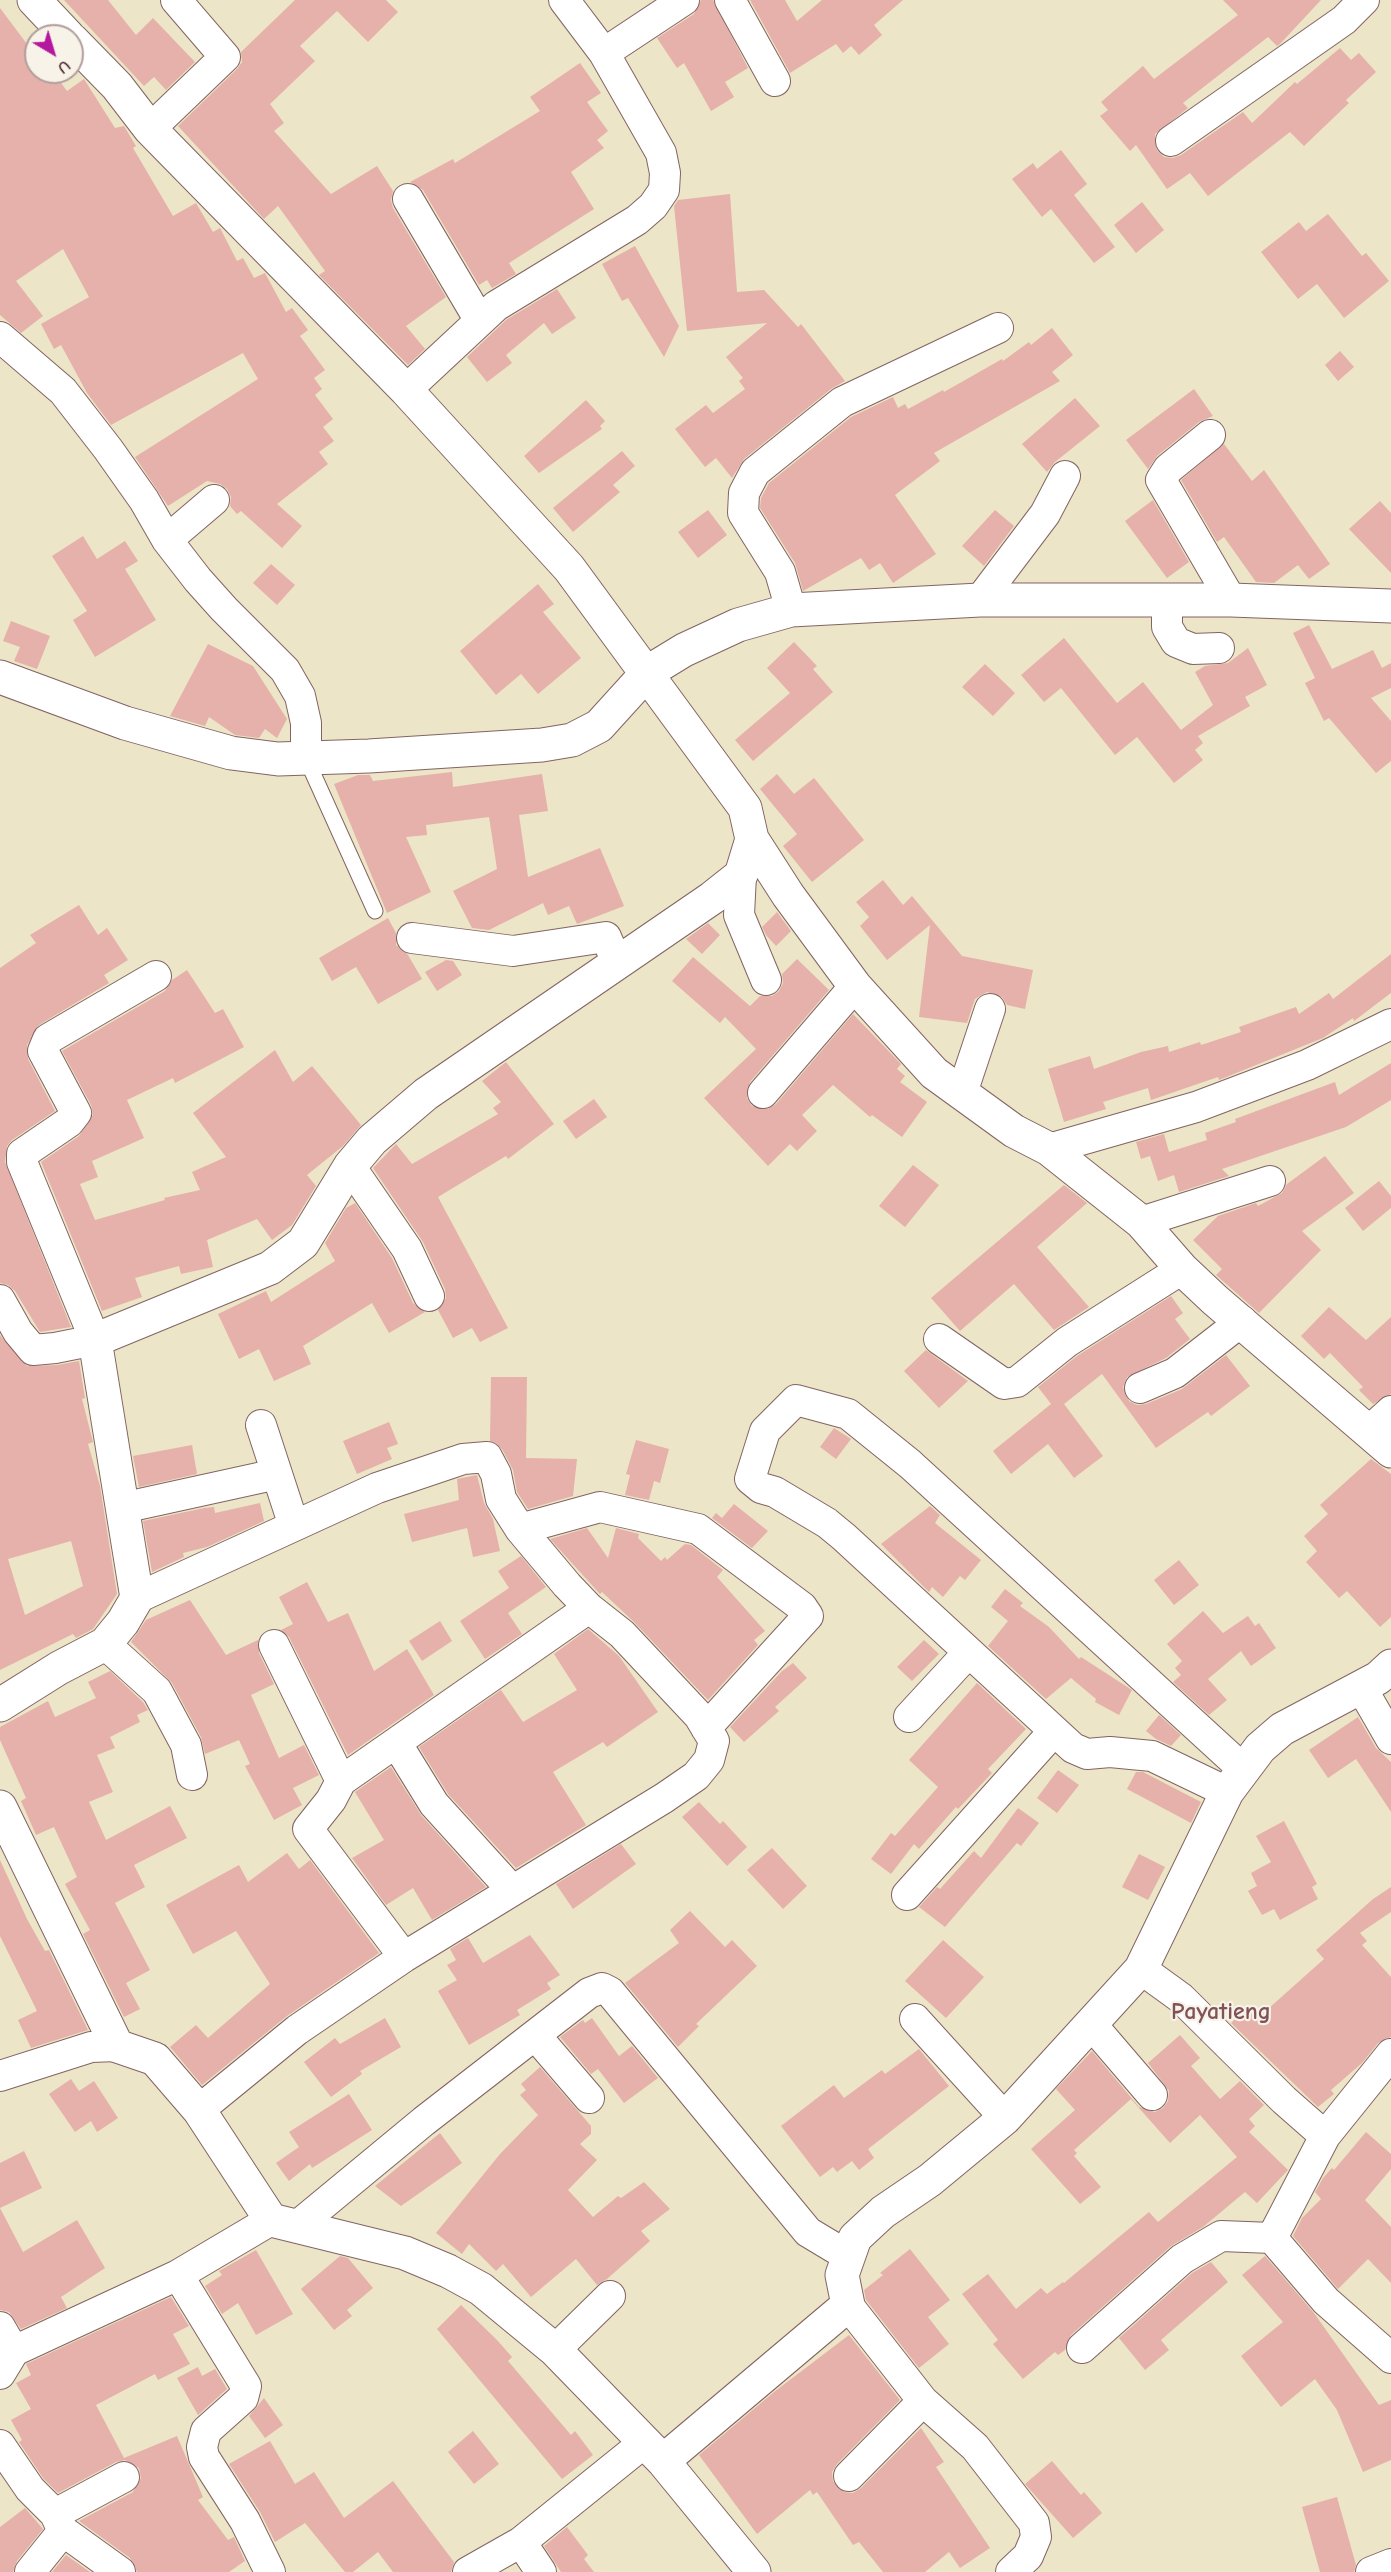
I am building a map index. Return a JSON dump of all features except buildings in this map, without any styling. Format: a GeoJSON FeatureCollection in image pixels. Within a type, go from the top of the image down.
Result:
{"type":"FeatureCollection","features":[{"type":"Feature","properties":{"kind":"street"},"geometry":{"type":"LineString","coordinates":[[34,0],[57,24]]}},
{"type":"Feature","properties":{"kind":"street"},"geometry":{"type":"LineString","coordinates":[[150,129],[225,57],[176,0]]}},
{"type":"Feature","properties":{"kind":"street"},"geometry":{"type":"LineString","coordinates":[[406,390],[496,306],[637,220],[653,206],[664,190],[665,173],[661,153],[604,53],[564,0]]}},
{"type":"Feature","properties":{"kind":"street"},"geometry":{"type":"LineString","coordinates":[[604,53],[684,0]]}},
{"type":"Feature","properties":{"kind":"street"},"geometry":{"type":"LineString","coordinates":[[730,0],[775,81]]}},
{"type":"Feature","properties":{"kind":"street"},"geometry":{"type":"LineString","coordinates":[[1171,141],[1344,20],[1364,0]]}},
{"type":"Feature","properties":{"kind":"street"},"geometry":{"type":"LineString","coordinates":[[84,52],[117,86],[150,129],[406,390],[569,568],[745,808],[752,839],[788,895],[855,986],[934,1073],[1014,1131],[1049,1149],[1142,1222],[1182,1269],[1242,1321],[1384,1431]]}},
{"type":"Feature","properties":{"kind":"street"},"geometry":{"type":"LineString","coordinates":[[408,199],[480,321]]}},
{"type":"Feature","properties":{"kind":"street"},"geometry":{"type":"LineString","coordinates":[[792,610],[780,572],[743,513],[744,493],[755,472],[842,402],[998,328]]}},
{"type":"Feature","properties":{"kind":"street"},"geometry":{"type":"LineString","coordinates":[[0,337],[63,392],[132,483],[167,540],[224,609],[285,670],[300,696],[306,723],[306,757]]}},
{"type":"Feature","properties":{"kind":"street"},"geometry":{"type":"LineString","coordinates":[[1210,435],[1168,469],[1161,480],[1231,600]]}},
{"type":"Feature","properties":{"kind":"street"},"geometry":{"type":"LineString","coordinates":[[980,600],[1045,513],[1065,476]]}},
{"type":"Feature","properties":{"kind":"street"},"geometry":{"type":"LineString","coordinates":[[167,540],[214,500]]}},
{"type":"Feature","properties":{"kind":"street"},"geometry":{"type":"LineString","coordinates":[[0,676],[125,723],[231,753],[278,759],[542,745],[572,740],[599,726],[657,686],[684,650],[738,625],[792,610],[980,600],[1167,610],[1231,600],[1391,606]]}},
{"type":"Feature","properties":{"kind":"street"},"geometry":{"type":"LineString","coordinates":[[1167,610],[1171,636],[1184,647],[1219,648]]}},
{"type":"Feature","properties":{"kind":"street"},"geometry":{"type":"LineString","coordinates":[[752,839],[741,875],[739,915],[766,980]]}},
{"type":"Feature","properties":{"kind":"street"},"geometry":{"type":"LineString","coordinates":[[0,1300],[18,1332],[33,1350],[55,1348],[95,1340],[270,1268],[303,1243],[350,1166],[372,1140],[426,1094],[712,898],[741,875]]}},
{"type":"Feature","properties":{"kind":"street"},"geometry":{"type":"LineString","coordinates":[[412,938],[513,951],[606,937],[617,963]]}},
{"type":"Feature","properties":{"kind":"street"},"geometry":{"type":"LineString","coordinates":[[137,1598],[95,1340],[22,1162],[22,1155],[69,1122],[76,1113],[43,1051],[48,1039],[156,976]]}},
{"type":"Feature","properties":{"kind":"street"},"geometry":{"type":"LineString","coordinates":[[763,1093],[855,986]]}},
{"type":"Feature","properties":{"kind":"street"},"geometry":{"type":"LineString","coordinates":[[962,1093],[990,1009]]}},
{"type":"Feature","properties":{"kind":"street"},"geometry":{"type":"LineString","coordinates":[[1049,1149],[1196,1107],[1307,1065],[1391,1024]]}},
{"type":"Feature","properties":{"kind":"street"},"geometry":{"type":"LineString","coordinates":[[350,1166],[407,1249],[429,1296]]}},
{"type":"Feature","properties":{"kind":"street"},"geometry":{"type":"LineString","coordinates":[[1142,1222],[1270,1181]]}},
{"type":"Feature","properties":{"kind":"street"},"geometry":{"type":"LineString","coordinates":[[939,1339],[1004,1384],[1017,1382],[1067,1342],[1182,1269]]}},
{"type":"Feature","properties":{"kind":"street"},"geometry":{"type":"LineString","coordinates":[[1140,1388],[1176,1373],[1242,1321]]}},
{"type":"Feature","properties":{"kind":"street"},"geometry":{"type":"LineString","coordinates":[[796,1400],[848,1414],[910,1464],[1235,1780],[1152,1756],[1110,1752],[1087,1754],[1073,1748],[827,1523],[775,1492],[761,1488],[750,1479],[765,1431],[796,1400]]}},
{"type":"Feature","properties":{"kind":"street"},"geometry":{"type":"LineString","coordinates":[[261,1425],[294,1526]]}},
{"type":"Feature","properties":{"kind":"street"},"geometry":{"type":"LineString","coordinates":[[0,1705],[58,1668],[105,1644],[123,1622],[137,1598],[377,1488],[463,1458],[487,1456],[496,1474],[501,1499],[519,1529],[589,1608],[622,1634],[699,1716],[714,1741],[709,1760],[696,1776],[404,1957],[297,2030],[199,2110]]}},
{"type":"Feature","properties":{"kind":"street"},"geometry":{"type":"LineString","coordinates":[[122,1508],[277,1474]]}},
{"type":"Feature","properties":{"kind":"street"},"geometry":{"type":"LineString","coordinates":[[519,1529],[600,1507],[698,1529],[802,1607],[807,1616],[800,1625],[706,1728]]}},
{"type":"Feature","properties":{"kind":"street"},"geometry":{"type":"LineString","coordinates":[[404,1957],[308,1829],[331,1800],[341,1781],[589,1608]]}},
{"type":"Feature","properties":{"kind":"street"},"geometry":{"type":"LineString","coordinates":[[105,1644],[157,1691],[186,1745],[192,1775]]}},
{"type":"Feature","properties":{"kind":"street"},"geometry":{"type":"LineString","coordinates":[[274,1645],[341,1781]]}},
{"type":"Feature","properties":{"kind":"street"},"geometry":{"type":"LineString","coordinates":[[909,1717],[968,1653]]}},
{"type":"Feature","properties":{"kind":"street"},"geometry":{"type":"LineString","coordinates":[[1011,2572],[1028,2556],[1036,2537],[1034,2523],[975,2447],[923,2401],[848,2305],[842,2275],[855,2238],[883,2212],[930,2180],[1005,2118],[1141,1969],[1235,1780],[1260,1748],[1282,1729],[1361,1687],[1391,1666]]}},
{"type":"Feature","properties":{"kind":"street"},"geometry":{"type":"LineString","coordinates":[[1361,1687],[1391,1739]]}},
{"type":"Feature","properties":{"kind":"street"},"geometry":{"type":"LineString","coordinates":[[907,1895],[1054,1731]]}},
{"type":"Feature","properties":{"kind":"street"},"geometry":{"type":"LineString","coordinates":[[397,1744],[434,1804],[512,1890]]}},
{"type":"Feature","properties":{"kind":"street"},"geometry":{"type":"LineString","coordinates":[[0,1807],[117,2046]]}},
{"type":"Feature","properties":{"kind":"street"},"geometry":{"type":"LineString","coordinates":[[1141,1969],[1181,1998],[1284,2100],[1325,2136]]}},
{"type":"Feature","properties":{"kind":"street"},"geometry":{"type":"LineString","coordinates":[[5,2351],[178,2275],[284,2223],[589,1993],[602,1988],[610,1992],[808,2232],[848,2256]]}},
{"type":"Feature","properties":{"kind":"street"},"geometry":{"type":"LineString","coordinates":[[915,2019],[1005,2118]]}},
{"type":"Feature","properties":{"kind":"street"},"geometry":{"type":"LineString","coordinates":[[1092,2025],[1152,2095]]}},
{"type":"Feature","properties":{"kind":"street"},"geometry":{"type":"LineString","coordinates":[[535,2035],[589,2097]]}},
{"type":"Feature","properties":{"kind":"street"},"geometry":{"type":"LineString","coordinates":[[0,2076],[91,2047],[117,2046],[155,2059],[199,2110],[284,2223],[405,2253],[448,2271],[481,2289],[555,2350],[654,2452],[754,2572]]}},
{"type":"Feature","properties":{"kind":"street"},"geometry":{"type":"LineString","coordinates":[[1272,2238],[1325,2136],[1391,2054]]}},
{"type":"Feature","properties":{"kind":"street"},"geometry":{"type":"LineString","coordinates":[[1082,2348],[1182,2259],[1221,2236],[1272,2238],[1326,2301],[1391,2358]]}},
{"type":"Feature","properties":{"kind":"street"},"geometry":{"type":"LineString","coordinates":[[178,2275],[246,2386],[243,2398],[206,2431],[202,2447],[204,2457],[245,2521],[270,2572]]}},
{"type":"Feature","properties":{"kind":"street"},"geometry":{"type":"LineString","coordinates":[[555,2350],[610,2296]]}},
{"type":"Feature","properties":{"kind":"street"},"geometry":{"type":"LineString","coordinates":[[468,2572],[521,2542],[654,2452],[848,2305]]}},
{"type":"Feature","properties":{"kind":"street"},"geometry":{"type":"LineString","coordinates":[[849,2476],[923,2401]]}},
{"type":"Feature","properties":{"kind":"street"},"geometry":{"type":"LineString","coordinates":[[0,2445],[30,2489],[59,2523],[120,2572]]}},
{"type":"Feature","properties":{"kind":"street"},"geometry":{"type":"LineString","coordinates":[[30,2572],[59,2523],[124,2478]]}},
{"type":"Feature","properties":{"kind":"street"},"geometry":{"type":"LineString","coordinates":[[521,2542],[541,2572]]}},
{"type":"Feature","properties":{"kind":"street"},"geometry":{"type":"LineString","coordinates":[[1371,2572],[1391,2564]]}},
{"type":"Feature","properties":{"kind":"lane"},"geometry":{"type":"LineString","coordinates":[[306,757],[375,911]]}},
{"type":"Feature","properties":{"kind":"district","name":"Payatieng"},"geometry":{"type":"Point","coordinates":[1221,2012]}}]}
